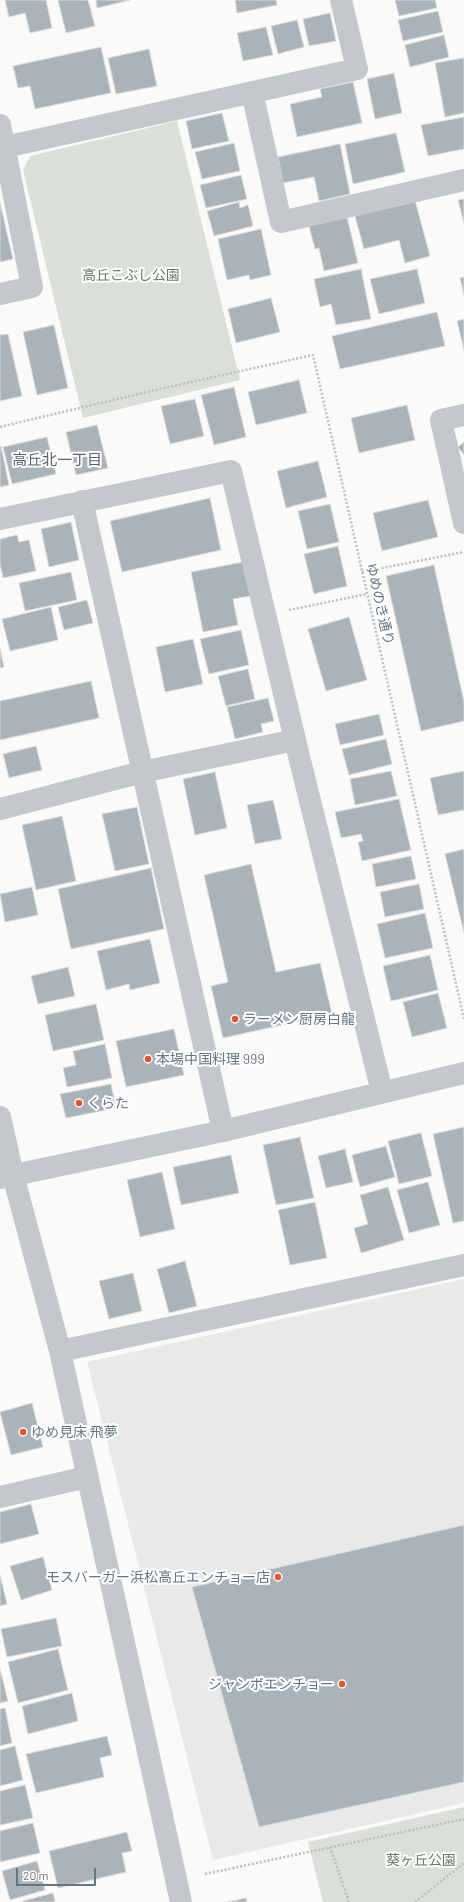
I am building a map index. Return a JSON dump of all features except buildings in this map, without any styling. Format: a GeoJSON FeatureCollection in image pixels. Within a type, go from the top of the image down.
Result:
{"type":"FeatureCollection","features":[{"type":"Feature","properties":{"kind":"street"},"geometry":{"type":"LineString","coordinates":[[5,147],[357,69],[341,0]]}},
{"type":"Feature","properties":{"kind":"street"},"geometry":{"type":"LineString","coordinates":[[252,92],[281,222],[464,180]]}},
{"type":"Feature","properties":{"kind":"street"},"geometry":{"type":"LineString","coordinates":[[0,124],[32,287],[0,294]]}},
{"type":"Feature","properties":{"kind":"street"},"geometry":{"type":"LineString","coordinates":[[464,415],[441,420],[464,523]]}},
{"type":"Feature","properties":{"kind":"street"},"geometry":{"type":"LineString","coordinates":[[0,519],[231,471],[295,740],[382,1092]]}},
{"type":"Feature","properties":{"kind":"street"},"geometry":{"type":"LineString","coordinates":[[82,501],[223,1131]]}},
{"type":"Feature","properties":{"kind":"street"},"geometry":{"type":"LineString","coordinates":[[0,809],[142,772],[295,740]]}},
{"type":"Feature","properties":{"kind":"street"},"geometry":{"type":"LineString","coordinates":[[6,1177],[223,1131],[464,1073]]}},
{"type":"Feature","properties":{"kind":"street"},"geometry":{"type":"LineString","coordinates":[[0,1117],[6,1177],[60,1351],[181,1902]]}},
{"type":"Feature","properties":{"kind":"street"},"geometry":{"type":"LineString","coordinates":[[60,1351],[464,1265]]}},
{"type":"Feature","properties":{"kind":"street"},"geometry":{"type":"LineString","coordinates":[[0,1497],[87,1477]]}},
{"type":"Feature","properties":{"kind":"path","name":"ゆめのき通り"},"geometry":{"type":"LineString","coordinates":[[0,427],[151,391],[313,356],[464,1019]]}},
{"type":"Feature","properties":{"kind":"path"},"geometry":{"type":"LineString","coordinates":[[362,572],[464,552]]}},
{"type":"Feature","properties":{"kind":"path"},"geometry":{"type":"LineString","coordinates":[[288,610],[367,594]]}},
{"type":"Feature","properties":{"kind":"path"},"geometry":{"type":"LineString","coordinates":[[205,1874],[464,1819]]}},
{"type":"Feature","properties":{"kind":"path"},"geometry":{"type":"LineString","coordinates":[[330,1847],[349,1902]]}},
{"type":"Feature","properties":{"kind":"path"},"geometry":{"type":"LineString","coordinates":[[415,1902],[464,1863]]}},
{"type":"Feature","properties":{"kind":"shaded area"},"geometry":{"type":"Polygon","coordinates":[[[464,1279],[464,1803],[213,1860],[87,1362],[464,1279]]]}},
{"type":"Feature","properties":{"kind":"green space","name":"高丘こぶし公園"},"geometry":{"type":"Polygon","coordinates":[[[177,121],[240,380],[83,418],[23,170],[30,156],[177,121]]]}},
{"type":"Feature","properties":{"kind":"green space","name":"葵ヶ丘公園"},"geometry":{"type":"Polygon","coordinates":[[[464,1807],[464,1902],[323,1902],[308,1842],[464,1807]]]}},
{"type":"Feature","properties":{"kind":"place","name":"ラーメン厨房白龍"},"geometry":{"type":"Point","coordinates":[235,1019]}},
{"type":"Feature","properties":{"kind":"place","name":"本場中国料理 999"},"geometry":{"type":"Point","coordinates":[148,1059]}},
{"type":"Feature","properties":{"kind":"place","name":"くらた"},"geometry":{"type":"Point","coordinates":[79,1103]}},
{"type":"Feature","properties":{"kind":"place","name":"ゆめ見床 飛夢"},"geometry":{"type":"Point","coordinates":[23,1432]}},
{"type":"Feature","properties":{"kind":"place","name":"モスバーガー浜松高丘エンチョー店"},"geometry":{"type":"Point","coordinates":[278,1577]}},
{"type":"Feature","properties":{"kind":"place","name":"ジャンボエンチョー"},"geometry":{"type":"Point","coordinates":[342,1684]}},
{"type":"Feature","properties":{"kind":"district","name":"高丘北一丁目"},"geometry":{"type":"Point","coordinates":[57,460]}}]}
